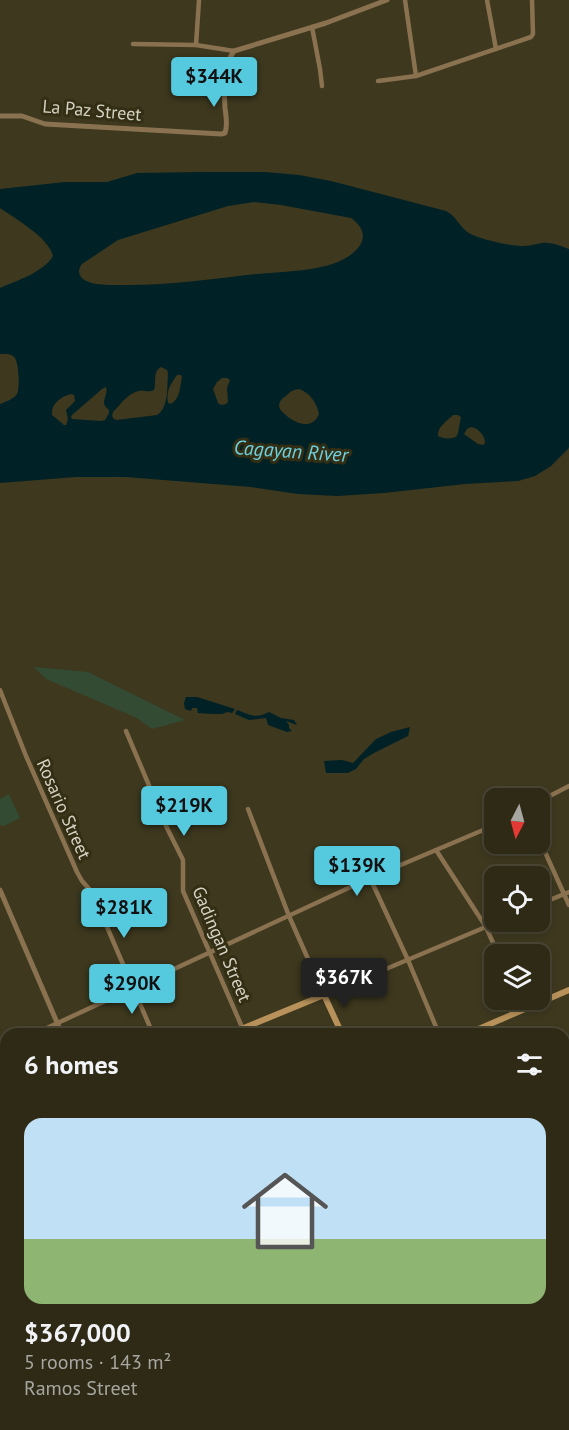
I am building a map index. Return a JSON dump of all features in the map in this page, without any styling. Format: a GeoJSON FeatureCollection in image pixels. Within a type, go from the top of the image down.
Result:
{"type":"FeatureCollection","features":[{"type":"Feature","properties":{"kind":"main road"},"geometry":{"type":"LineString","coordinates":[[550,998],[569,990]]}},
{"type":"Feature","properties":{"kind":"main road"},"geometry":{"type":"LineString","coordinates":[[249,1028],[324,995],[339,1028]]}},
{"type":"Feature","properties":{"kind":"main road"},"geometry":{"type":"LineString","coordinates":[[481,1028],[522,1010]]}},
{"type":"Feature","properties":{"kind":"street"},"geometry":{"type":"LineString","coordinates":[[196,45],[200,0]]}},
{"type":"Feature","properties":{"kind":"street"},"geometry":{"type":"LineString","coordinates":[[133,44],[196,45],[234,51],[312,27],[387,0]]}},
{"type":"Feature","properties":{"kind":"street"},"geometry":{"type":"LineString","coordinates":[[405,0],[416,76]]}},
{"type":"Feature","properties":{"kind":"street"},"geometry":{"type":"LineString","coordinates":[[487,0],[495,50]]}},
{"type":"Feature","properties":{"kind":"street"},"geometry":{"type":"LineString","coordinates":[[378,81],[416,76],[530,38],[533,36],[532,0]]}},
{"type":"Feature","properties":{"kind":"street"},"geometry":{"type":"LineString","coordinates":[[312,27],[322,86]]}},
{"type":"Feature","properties":{"kind":"street","name":"La Paz Street"},"geometry":{"type":"LineString","coordinates":[[0,116],[22,116],[45,123],[225,133],[227,126],[224,85],[229,60],[234,51]]}},
{"type":"Feature","properties":{"kind":"street","name":"Rosario Street"},"geometry":{"type":"LineString","coordinates":[[0,690],[77,872],[92,892],[150,1028]]}},
{"type":"Feature","properties":{"kind":"street","name":"Gadingan Street"},"geometry":{"type":"LineString","coordinates":[[126,731],[183,860],[183,891],[243,1028]]}},
{"type":"Feature","properties":{"kind":"street"},"geometry":{"type":"LineString","coordinates":[[550,796],[569,786]]}},
{"type":"Feature","properties":{"kind":"street"},"geometry":{"type":"LineString","coordinates":[[248,809],[324,995],[484,928]]}},
{"type":"Feature","properties":{"kind":"street"},"geometry":{"type":"LineString","coordinates":[[48,1028],[370,879],[484,830]]}},
{"type":"Feature","properties":{"kind":"street"},"geometry":{"type":"LineString","coordinates":[[436,850],[484,924]]}},
{"type":"Feature","properties":{"kind":"street"},"geometry":{"type":"LineString","coordinates":[[546,854],[566,893],[569,905]]}},
{"type":"Feature","properties":{"kind":"street"},"geometry":{"type":"LineString","coordinates":[[370,879],[436,1028]]}},
{"type":"Feature","properties":{"kind":"street"},"geometry":{"type":"LineString","coordinates":[[0,890],[60,1028]]}},
{"type":"Feature","properties":{"kind":"street"},"geometry":{"type":"LineString","coordinates":[[550,900],[566,893]]}},
{"type":"Feature","properties":{"kind":"green space"},"geometry":{"type":"Polygon","coordinates":[[[34,667],[88,672],[185,720],[152,729],[137,718],[46,679],[34,667]]]}},
{"type":"Feature","properties":{"kind":"green space"},"geometry":{"type":"Polygon","coordinates":[[[9,794],[20,818],[4,826],[0,825],[0,799],[9,794]]]}},
{"type":"Feature","properties":{"kind":"water","name":"Cagayan River"},"geometry":{"type":"Polygon","coordinates":[[[265,172],[299,175],[446,211],[469,233],[490,241],[523,246],[549,243],[569,249],[568,449],[551,466],[535,476],[518,481],[337,496],[126,477],[76,477],[0,483],[0,404],[16,396],[19,381],[14,357],[9,354],[0,354],[0,288],[43,267],[53,256],[39,236],[0,208],[0,189],[65,182],[107,182],[137,173],[265,172]],[[254,202],[228,206],[118,240],[82,264],[79,272],[82,278],[102,285],[137,285],[189,282],[307,269],[327,266],[343,260],[356,250],[363,238],[358,225],[351,218],[254,202]],[[161,367],[156,374],[154,390],[139,391],[128,396],[113,412],[114,419],[157,415],[161,412],[167,396],[168,373],[161,367]],[[177,375],[168,395],[168,403],[171,404],[179,392],[181,375],[177,375]],[[222,378],[213,389],[218,403],[221,405],[228,402],[227,388],[230,380],[222,378]],[[106,387],[102,389],[72,415],[72,419],[105,420],[109,413],[104,404],[106,387]],[[299,389],[282,400],[279,404],[280,409],[297,422],[309,424],[319,414],[317,406],[310,396],[299,389]],[[71,394],[55,404],[52,415],[66,425],[68,419],[66,410],[75,401],[74,395],[71,394]],[[453,415],[441,427],[438,436],[456,437],[461,417],[453,415]],[[471,427],[467,429],[464,434],[478,444],[485,443],[479,430],[471,427]]]}},
{"type":"Feature","properties":{"kind":"water"},"geometry":{"type":"Polygon","coordinates":[[[186,697],[197,697],[235,709],[232,713],[198,713],[197,708],[192,708],[191,711],[185,709],[186,697]]]}},
{"type":"Feature","properties":{"kind":"water"},"geometry":{"type":"Polygon","coordinates":[[[237,710],[256,716],[269,712],[281,718],[294,720],[297,725],[286,721],[292,731],[287,732],[268,725],[266,718],[249,720],[235,714],[237,710]]]}},
{"type":"Feature","properties":{"kind":"water"},"geometry":{"type":"Polygon","coordinates":[[[410,727],[408,736],[364,759],[356,769],[348,773],[326,773],[324,761],[342,760],[353,763],[376,739],[410,727]]]}}]}
